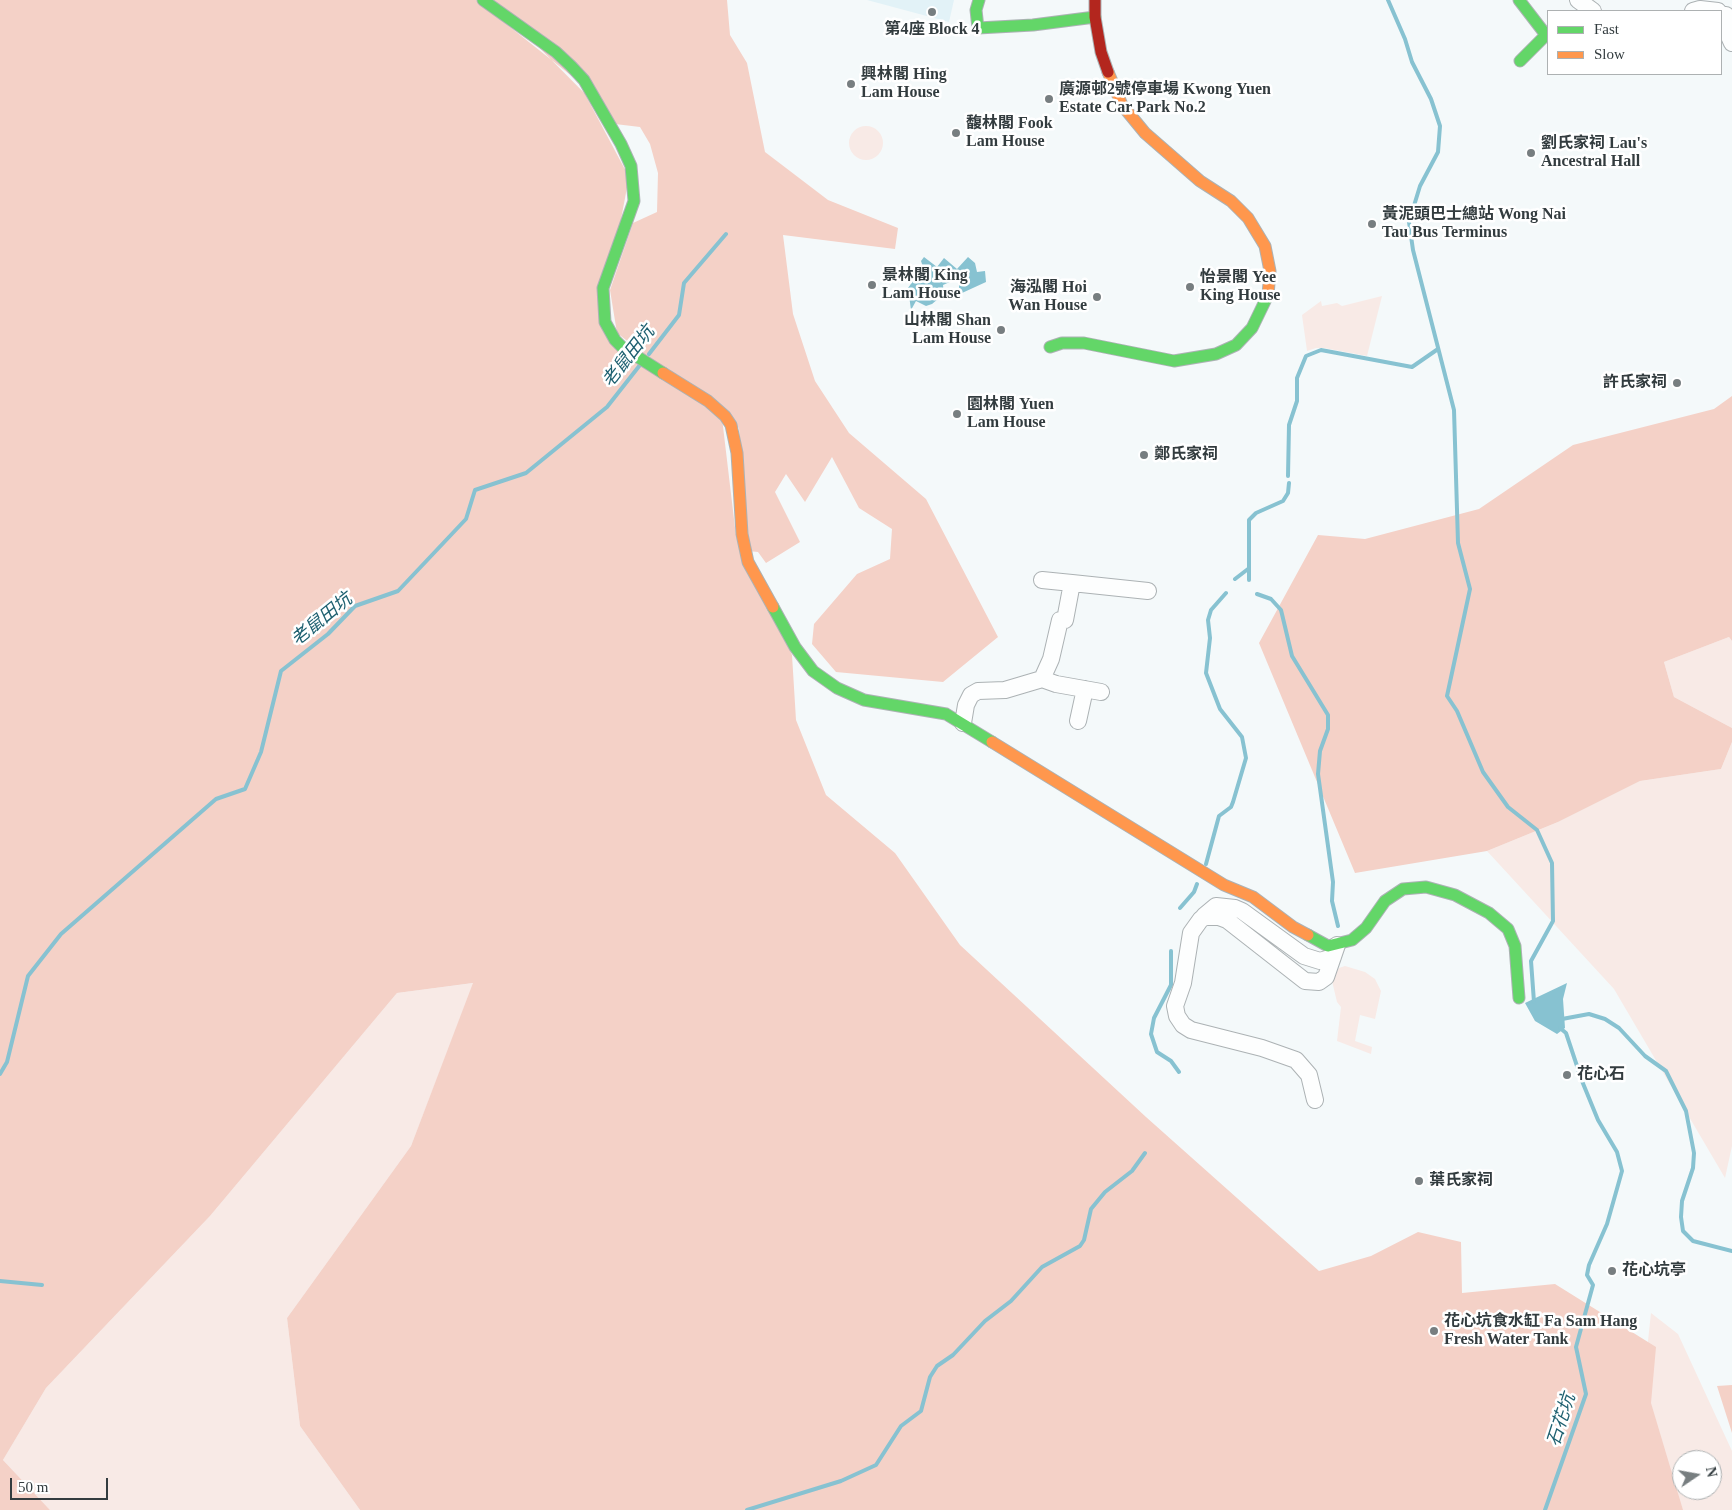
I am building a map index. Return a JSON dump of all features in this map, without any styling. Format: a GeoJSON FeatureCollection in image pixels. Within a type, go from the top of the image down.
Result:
{"type":"FeatureCollection","features":[{"type":"Feature","properties":{"kind":"street"},"geometry":{"type":"LineString","coordinates":[[483,0],[556,52],[571,66],[584,80],[621,144],[632,172],[634,202],[631,214],[609,266],[603,288],[605,322],[615,340],[622,347],[708,401],[725,416],[731,425],[737,452],[744,546],[753,573],[795,647],[813,671],[837,688],[871,701],[905,708],[937,711],[963,723],[1224,885],[1253,897],[1310,937],[1335,951]]}},
{"type":"Feature","properties":{"kind":"street"},"geometry":{"type":"LineString","coordinates":[[979,0],[976,10],[978,28],[1033,25],[1095,17]]}},
{"type":"Feature","properties":{"kind":"street"},"geometry":{"type":"LineString","coordinates":[[1050,347],[1062,343],[1084,343],[1174,361],[1190,360],[1216,354],[1236,345],[1252,328],[1261,313],[1270,289],[1270,271],[1265,246],[1248,218],[1231,201],[1200,181],[1163,150],[1145,133],[1122,104],[1106,70],[1095,17],[1095,0]]}},
{"type":"Feature","properties":{"kind":"street"},"geometry":{"type":"LineString","coordinates":[[1519,0],[1546,35],[1520,61]]}},
{"type":"Feature","properties":{"kind":"street"},"geometry":{"type":"LineString","coordinates":[[1578,0],[1592,10]]}},
{"type":"Feature","properties":{"kind":"street"},"geometry":{"type":"LineString","coordinates":[[1726,14],[1728,34],[1732,43]]}},
{"type":"Feature","properties":{"kind":"street"},"geometry":{"type":"LineString","coordinates":[[1042,580],[1148,591]]}},
{"type":"Feature","properties":{"kind":"street"},"geometry":{"type":"LineString","coordinates":[[1042,679],[1051,659],[1060,620],[1065,620],[1072,583]]}},
{"type":"Feature","properties":{"kind":"street"},"geometry":{"type":"LineString","coordinates":[[963,723],[966,705],[974,693],[1005,690],[1042,679],[1093,691],[1078,721]]}},
{"type":"Feature","properties":{"kind":"street"},"geometry":{"type":"LineString","coordinates":[[1315,1100],[1309,1075],[1296,1060],[1262,1048],[1191,1030],[1183,1025],[1177,1016],[1175,1006],[1183,983],[1191,933],[1201,919],[1216,906],[1235,908],[1242,911],[1304,956],[1320,961],[1352,940],[1366,928],[1377,910],[1395,893],[1412,886],[1444,891],[1489,913],[1508,930],[1515,946],[1519,998]]}},
{"type":"Feature","properties":{"kind":"street"},"geometry":{"type":"LineString","coordinates":[[1201,919],[1212,916],[1226,920],[1305,981],[1316,982],[1324,980],[1335,951]]}},
{"type":"Feature","properties":{"kind":"shaded area"},"geometry":{"type":"Polygon","coordinates":[[[0,0],[476,0],[578,81],[629,177],[601,325],[722,418],[736,536],[792,655],[796,720],[826,795],[895,853],[960,945],[1146,1117],[1319,1271],[1371,1256],[1418,1232],[1461,1242],[1462,1293],[1555,1284],[1656,1347],[1651,1403],[1672,1473],[1672,1500],[1680,1500],[1683,1510],[360,1510],[300,1426],[287,1318],[411,1146],[473,983],[397,993],[210,1216],[46,1388],[3,1460],[50,1510],[0,1510],[0,0]]]}},
{"type":"Feature","properties":{"kind":"shaded area"},"geometry":{"type":"Polygon","coordinates":[[[492,0],[727,0],[730,35],[747,63],[765,152],[828,200],[898,228],[895,249],[783,235],[793,314],[815,381],[849,433],[926,499],[998,637],[943,682],[836,672],[812,644],[814,624],[857,574],[890,559],[892,529],[859,508],[832,457],[805,502],[786,474],[775,492],[800,542],[766,563],[758,552],[748,551],[739,428],[617,333],[610,290],[633,223],[657,212],[658,173],[650,144],[640,127],[615,124],[492,0]]]}},
{"type":"Feature","properties":{"kind":"shaded area","name":"第4座 Block 4"},"geometry":{"type":"Polygon","coordinates":[[[867,0],[954,0],[949,22],[867,0]]]}},
{"type":"Feature","properties":{"kind":"shaded area"},"geometry":{"type":"Polygon","coordinates":[[[866,126],[873,127],[878,131],[882,136],[882,150],[878,155],[873,159],[866,160],[859,159],[854,155],[850,150],[849,143],[850,136],[854,131],[859,127],[866,126]]]}},
{"type":"Feature","properties":{"kind":"shaded area"},"geometry":{"type":"Polygon","coordinates":[[[1382,296],[1367,356],[1324,348],[1307,351],[1302,315],[1321,301],[1322,306],[1337,303],[1342,306],[1382,296]]]}},
{"type":"Feature","properties":{"kind":"shaded area"},"geometry":{"type":"Polygon","coordinates":[[[1732,396],[1732,641],[1729,637],[1664,662],[1674,697],[1732,728],[1732,742],[1721,769],[1640,781],[1558,822],[1487,851],[1355,873],[1259,643],[1318,535],[1365,539],[1479,509],[1573,445],[1714,409],[1732,396]]]}},
{"type":"Feature","properties":{"kind":"shaded area"},"geometry":{"type":"Polygon","coordinates":[[[1729,637],[1732,641],[1732,728],[1674,697],[1664,662],[1729,637]]]}},
{"type":"Feature","properties":{"kind":"shaded area"},"geometry":{"type":"Polygon","coordinates":[[[1732,742],[1732,1146],[1725,1178],[1614,989],[1487,851],[1558,822],[1640,781],[1721,769],[1732,742]]]}},
{"type":"Feature","properties":{"kind":"shaded area"},"geometry":{"type":"Polygon","coordinates":[[[1345,966],[1365,972],[1375,979],[1381,991],[1375,1019],[1360,1015],[1355,1041],[1372,1047],[1371,1054],[1337,1041],[1341,1007],[1337,1002],[1332,981],[1339,968],[1345,966]]]}},
{"type":"Feature","properties":{"kind":"shaded area"},"geometry":{"type":"Polygon","coordinates":[[[474,983],[411,1146],[287,1318],[300,1426],[360,1510],[50,1510],[3,1460],[46,1388],[210,1216],[397,993],[474,983]]]}},
{"type":"Feature","properties":{"kind":"shaded area"},"geometry":{"type":"Polygon","coordinates":[[[1651,1313],[1678,1334],[1732,1451],[1732,1510],[1663,1510],[1641,1406],[1651,1313]]]}},
{"type":"Feature","properties":{"kind":"shaded area"},"geometry":{"type":"Polygon","coordinates":[[[1732,1385],[1732,1433],[1717,1386],[1732,1385]]]}},
{"type":"Feature","properties":{"kind":"water"},"geometry":{"type":"Polygon","coordinates":[[[924,257],[937,267],[944,258],[957,269],[968,257],[975,263],[977,272],[985,271],[986,282],[962,293],[959,290],[959,282],[952,281],[943,285],[944,294],[932,304],[926,306],[916,301],[911,310],[908,288],[923,267],[921,261],[924,257]]]}},
{"type":"Feature","properties":{"kind":"water"},"geometry":{"type":"Polygon","coordinates":[[[1567,983],[1563,999],[1565,1028],[1557,1034],[1535,1021],[1525,1003],[1567,983]]]}},
{"type":"Feature","properties":{"kind":"waterway"},"geometry":{"type":"LineString","coordinates":[[1388,0],[1405,39],[1412,62],[1431,99],[1440,126],[1438,152],[1420,186],[1409,222],[1413,250],[1454,410],[1458,543],[1470,589],[1447,696],[1457,711],[1483,772],[1508,807],[1537,830],[1552,863],[1553,921],[1531,961],[1534,1002]]}},
{"type":"Feature","properties":{"kind":"waterway","name":"老鼠田坑"},"geometry":{"type":"LineString","coordinates":[[649,354],[679,315],[684,283],[726,234]]}},
{"type":"Feature","properties":{"kind":"waterway"},"geometry":{"type":"LineString","coordinates":[[1288,476],[1289,425],[1297,401],[1297,378],[1306,356],[1321,350],[1412,367],[1438,349]]}},
{"type":"Feature","properties":{"kind":"waterway","name":"老鼠田坑"},"geometry":{"type":"LineString","coordinates":[[0,1074],[7,1062],[28,976],[61,934],[216,799],[245,789],[261,752],[281,671],[328,634],[355,606],[398,591],[466,519],[475,490],[526,473],[607,407],[640,365]]}},
{"type":"Feature","properties":{"kind":"waterway"},"geometry":{"type":"LineString","coordinates":[[1249,580],[1249,520],[1256,513],[1283,501],[1288,493],[1289,483]]}},
{"type":"Feature","properties":{"kind":"waterway"},"geometry":{"type":"LineString","coordinates":[[1235,579],[1248,569]]}},
{"type":"Feature","properties":{"kind":"waterway"},"geometry":{"type":"LineString","coordinates":[[1206,864],[1219,816],[1231,807],[1246,758],[1242,737],[1220,709],[1206,673],[1210,638],[1208,620],[1211,610],[1226,593]]}},
{"type":"Feature","properties":{"kind":"waterway"},"geometry":{"type":"LineString","coordinates":[[1257,594],[1271,599],[1281,610],[1292,656],[1328,715],[1328,729],[1320,751],[1318,774],[1333,882],[1332,901],[1338,926]]}},
{"type":"Feature","properties":{"kind":"waterway"},"geometry":{"type":"LineString","coordinates":[[1180,908],[1194,892],[1197,884]]}},
{"type":"Feature","properties":{"kind":"waterway"},"geometry":{"type":"LineString","coordinates":[[1171,951],[1171,985],[1154,1018],[1151,1034],[1157,1052],[1171,1061],[1179,1072]]}},
{"type":"Feature","properties":{"kind":"waterway"},"geometry":{"type":"LineString","coordinates":[[1562,1019],[1589,1014],[1605,1019],[1619,1028],[1645,1056],[1666,1071],[1686,1111],[1694,1153],[1693,1168],[1682,1201],[1681,1217],[1683,1231],[1693,1241],[1732,1251]]}},
{"type":"Feature","properties":{"kind":"waterway","name":"石花坑"},"geometry":{"type":"LineString","coordinates":[[1545,1510],[1586,1394],[1576,1347],[1593,1285],[1587,1275],[1589,1265],[1607,1224],[1622,1171],[1617,1152],[1598,1120],[1582,1081],[1566,1033],[1560,1028]]}},
{"type":"Feature","properties":{"kind":"waterway"},"geometry":{"type":"LineString","coordinates":[[747,1510],[841,1481],[876,1465],[901,1426],[921,1411],[930,1377],[937,1366],[953,1355],[985,1321],[1011,1301],[1042,1267],[1080,1246],[1084,1240],[1091,1209],[1105,1192],[1132,1171],[1145,1153]]}},
{"type":"Feature","properties":{"kind":"waterway"},"geometry":{"type":"LineString","coordinates":[[0,1281],[42,1285]]}},
{"type":"Feature","properties":{"kind":"traffic: fast"},"geometry":{"type":"LineString","coordinates":[[483,0],[556,52],[571,66],[584,80],[621,144],[631,166],[634,201],[603,288],[605,322],[615,340],[622,347],[663,373]]}},
{"type":"Feature","properties":{"kind":"traffic: fast"},"geometry":{"type":"LineString","coordinates":[[979,0],[976,10],[978,28],[1033,25],[1095,17]]}},
{"type":"Feature","properties":{"kind":"traffic: fast"},"geometry":{"type":"LineString","coordinates":[[1519,0],[1546,35],[1520,61]]}},
{"type":"Feature","properties":{"kind":"traffic: fast"},"geometry":{"type":"LineString","coordinates":[[1050,347],[1062,343],[1084,343],[1174,361],[1216,354],[1236,345],[1252,328],[1268,295]]}},
{"type":"Feature","properties":{"kind":"traffic: fast"},"geometry":{"type":"LineString","coordinates":[[773,607],[795,647],[813,671],[837,688],[864,700],[946,714],[992,742]]}},
{"type":"Feature","properties":{"kind":"traffic: fast"},"geometry":{"type":"LineString","coordinates":[[1308,935],[1328,946],[1352,940],[1366,928],[1385,901],[1403,889],[1426,887],[1455,895],[1489,913],[1508,929],[1515,946],[1519,998]]}},
{"type":"Feature","properties":{"kind":"traffic: slow"},"geometry":{"type":"LineString","coordinates":[[1108,72],[1122,105],[1145,133],[1200,181],[1231,201],[1248,218],[1265,246],[1270,271],[1268,295]]}},
{"type":"Feature","properties":{"kind":"traffic: slow"},"geometry":{"type":"LineString","coordinates":[[663,373],[708,401],[725,416],[731,425],[737,453],[742,534],[748,562],[773,607]]}},
{"type":"Feature","properties":{"kind":"traffic: slow"},"geometry":{"type":"LineString","coordinates":[[992,742],[1224,885],[1253,897],[1293,927],[1308,935]]}},
{"type":"Feature","properties":{"kind":"traffic: jam"},"geometry":{"type":"LineString","coordinates":[[1095,0],[1095,17],[1101,52],[1108,72]]}},
{"type":"Feature","properties":{"kind":"place","name":"第4座 Block 4"},"geometry":{"type":"Point","coordinates":[932,12]}},
{"type":"Feature","properties":{"kind":"place","name":"興林閣 Hing Lam House"},"geometry":{"type":"Point","coordinates":[851,84]}},
{"type":"Feature","properties":{"kind":"place","name":"廣源邨2號停車場 Kwong Yuen Estate Car Park No.2"},"geometry":{"type":"Point","coordinates":[1049,99]}},
{"type":"Feature","properties":{"kind":"place","name":"馥林閣 Fook Lam House"},"geometry":{"type":"Point","coordinates":[956,133]}},
{"type":"Feature","properties":{"kind":"place","name":"劉氏家祠 Lau's Ancestral Hall"},"geometry":{"type":"Point","coordinates":[1531,153]}},
{"type":"Feature","properties":{"kind":"place","name":"黃泥頭巴士總站 Wong Nai Tau Bus Terminus"},"geometry":{"type":"Point","coordinates":[1372,224]}},
{"type":"Feature","properties":{"kind":"place","name":"景林閣 King Lam House"},"geometry":{"type":"Point","coordinates":[872,285]}},
{"type":"Feature","properties":{"kind":"place","name":"怡景閣 Yee King House"},"geometry":{"type":"Point","coordinates":[1190,287]}},
{"type":"Feature","properties":{"kind":"place","name":"海泓閣 Hoi Wan House"},"geometry":{"type":"Point","coordinates":[1097,297]}},
{"type":"Feature","properties":{"kind":"place","name":"山林閣 Shan Lam House"},"geometry":{"type":"Point","coordinates":[1001,330]}},
{"type":"Feature","properties":{"kind":"place","name":"許氏家祠"},"geometry":{"type":"Point","coordinates":[1677,383]}},
{"type":"Feature","properties":{"kind":"place","name":"園林閣 Yuen Lam House"},"geometry":{"type":"Point","coordinates":[957,414]}},
{"type":"Feature","properties":{"kind":"place","name":"鄭氏家祠"},"geometry":{"type":"Point","coordinates":[1144,455]}},
{"type":"Feature","properties":{"kind":"place","name":"花心石"},"geometry":{"type":"Point","coordinates":[1567,1075]}},
{"type":"Feature","properties":{"kind":"place","name":"葉氏家祠"},"geometry":{"type":"Point","coordinates":[1419,1181]}},
{"type":"Feature","properties":{"kind":"place","name":"花心坑亭"},"geometry":{"type":"Point","coordinates":[1612,1271]}},
{"type":"Feature","properties":{"kind":"place","name":"花心坑食水缸 Fa Sam Hang Fresh Water Tank"},"geometry":{"type":"Point","coordinates":[1434,1331]}}]}
